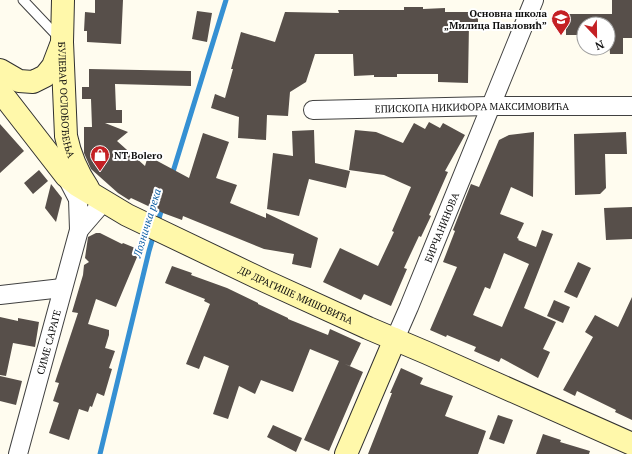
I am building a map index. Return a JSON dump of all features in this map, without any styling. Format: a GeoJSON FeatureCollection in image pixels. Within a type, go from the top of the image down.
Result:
{"type":"FeatureCollection","features":[{"type":"Feature","properties":{"kind":"main road","name":"БУЛЕВАР ОСЛОБОЂЕЊА"},"geometry":{"type":"LineString","coordinates":[[63,0],[62,42],[66,136],[76,168],[98,197]]}},
{"type":"Feature","properties":{"kind":"main road"},"geometry":{"type":"LineString","coordinates":[[0,70],[19,81],[33,82],[45,76],[53,66],[62,42]]}},
{"type":"Feature","properties":{"kind":"main road","name":"ДР ДРАГИШЕ МИШОВИЋА"},"geometry":{"type":"LineString","coordinates":[[0,91],[66,176],[78,186],[127,215],[264,281],[632,444]]}},
{"type":"Feature","properties":{"kind":"main road","name":"БИРЧАНИНОВА"},"geometry":{"type":"LineString","coordinates":[[346,454],[395,339]]}},
{"type":"Feature","properties":{"kind":"street","name":"БИРЧАНИНОВА"},"geometry":{"type":"LineString","coordinates":[[395,339],[534,0]]}},
{"type":"Feature","properties":{"kind":"street","name":"ЕПИСКОПА НИКИФОРА МАКСИМОВИЋА"},"geometry":{"type":"LineString","coordinates":[[312,110],[490,106],[632,106]]}},
{"type":"Feature","properties":{"kind":"street","name":"СИМЕ САРАГЕ"},"geometry":{"type":"LineString","coordinates":[[66,176],[78,199],[79,230]]}},
{"type":"Feature","properties":{"kind":"street","name":"СИМЕ САРАГЕ"},"geometry":{"type":"LineString","coordinates":[[18,454],[79,230],[98,197]]}},
{"type":"Feature","properties":{"kind":"street"},"geometry":{"type":"LineString","coordinates":[[0,295],[62,288]]}},
{"type":"Feature","properties":{"kind":"lane"},"geometry":{"type":"LineString","coordinates":[[23,0],[62,42]]}},
{"type":"Feature","properties":{"kind":"building"},"geometry":{"type":"Polygon","coordinates":[[[95,0],[123,0],[121,44],[87,42],[87,31],[84,31],[85,12],[95,13],[95,0]]]}},
{"type":"Feature","properties":{"kind":"building"},"geometry":{"type":"Polygon","coordinates":[[[612,0],[632,0],[632,38],[623,38],[623,54],[616,54],[616,16],[576,16],[576,35],[566,35],[566,14],[612,14],[612,0]]]}},
{"type":"Feature","properties":{"kind":"building"},"geometry":{"type":"Polygon","coordinates":[[[404,7],[423,7],[423,9],[445,8],[445,12],[478,12],[478,24],[469,24],[468,83],[438,82],[438,74],[397,74],[397,77],[374,77],[374,75],[354,76],[353,54],[315,54],[306,82],[290,92],[288,116],[267,115],[266,140],[238,138],[239,117],[211,108],[215,94],[225,98],[241,32],[275,42],[285,12],[339,13],[338,10],[404,10],[404,7]]]}},
{"type":"Feature","properties":{"kind":"building"},"geometry":{"type":"Polygon","coordinates":[[[197,11],[212,13],[207,42],[192,39],[197,11]]]}},
{"type":"Feature","properties":{"kind":"building"},"geometry":{"type":"Polygon","coordinates":[[[89,69],[191,71],[191,86],[115,84],[116,110],[122,110],[122,123],[105,123],[128,132],[117,141],[145,166],[148,156],[189,178],[203,133],[229,142],[216,178],[237,185],[230,203],[266,218],[266,213],[318,238],[311,268],[292,264],[294,254],[264,249],[183,216],[182,220],[131,198],[129,200],[118,193],[91,169],[84,153],[84,127],[92,127],[91,99],[82,99],[82,87],[89,87],[89,69]]]}},
{"type":"Feature","properties":{"kind":"building"},"geometry":{"type":"Polygon","coordinates":[[[429,122],[440,128],[443,123],[465,135],[445,171],[448,172],[429,215],[431,216],[421,237],[419,236],[404,268],[407,269],[391,306],[364,294],[361,300],[323,282],[340,248],[378,266],[394,232],[392,231],[411,187],[384,175],[349,170],[355,130],[376,132],[403,143],[414,123],[425,129],[429,122]]]}},
{"type":"Feature","properties":{"kind":"building"},"geometry":{"type":"Polygon","coordinates":[[[0,124],[24,151],[0,173],[0,124]]]}},
{"type":"Feature","properties":{"kind":"building"},"geometry":{"type":"Polygon","coordinates":[[[314,130],[315,163],[350,171],[346,188],[309,179],[299,216],[267,209],[273,153],[293,156],[292,131],[314,130]]]}},
{"type":"Feature","properties":{"kind":"building"},"geometry":{"type":"Polygon","coordinates":[[[534,132],[533,197],[511,187],[500,214],[524,223],[517,238],[519,239],[518,240],[536,247],[542,230],[553,234],[524,308],[556,322],[543,349],[550,352],[538,378],[501,358],[499,362],[474,351],[476,347],[447,335],[446,337],[430,330],[457,267],[443,262],[455,231],[453,230],[471,184],[479,187],[499,140],[509,135],[534,132]],[[504,253],[490,289],[485,287],[473,315],[502,327],[529,264],[504,253]]]}},
{"type":"Feature","properties":{"kind":"building"},"geometry":{"type":"Polygon","coordinates":[[[626,132],[627,154],[605,154],[606,188],[600,194],[575,195],[574,134],[626,132]]]}},
{"type":"Feature","properties":{"kind":"building"},"geometry":{"type":"Polygon","coordinates":[[[39,170],[48,181],[33,194],[24,183],[39,170]]]}},
{"type":"Feature","properties":{"kind":"building"},"geometry":{"type":"Polygon","coordinates":[[[51,184],[62,198],[56,222],[45,208],[51,184]]]}},
{"type":"Feature","properties":{"kind":"building"},"geometry":{"type":"Polygon","coordinates":[[[632,207],[632,239],[606,240],[604,208],[632,207]]]}},
{"type":"Feature","properties":{"kind":"building"},"geometry":{"type":"Polygon","coordinates":[[[96,233],[100,233],[122,244],[123,243],[140,250],[116,307],[96,299],[88,324],[109,330],[105,348],[115,351],[109,368],[112,369],[104,396],[97,393],[92,407],[90,406],[88,412],[79,409],[69,440],[49,433],[59,403],[53,401],[59,383],[55,382],[78,313],[72,312],[83,275],[84,265],[89,262],[85,258],[88,237],[96,233]]]}},
{"type":"Feature","properties":{"kind":"building"},"geometry":{"type":"Polygon","coordinates":[[[578,262],[591,268],[577,298],[564,292],[578,262]]]}},
{"type":"Feature","properties":{"kind":"building"},"geometry":{"type":"Polygon","coordinates":[[[172,266],[192,273],[191,275],[227,288],[288,319],[328,335],[330,329],[361,343],[350,366],[345,364],[363,372],[329,451],[304,440],[339,361],[310,349],[293,392],[261,380],[255,394],[239,386],[228,419],[213,414],[229,366],[204,356],[199,369],[186,364],[210,304],[204,301],[205,299],[165,283],[172,266]]]}},
{"type":"Feature","properties":{"kind":"building"},"geometry":{"type":"Polygon","coordinates":[[[632,297],[632,420],[615,412],[616,410],[577,391],[575,396],[563,390],[593,337],[585,332],[595,315],[618,327],[632,297]]]}},
{"type":"Feature","properties":{"kind":"building"},"geometry":{"type":"Polygon","coordinates":[[[554,300],[570,307],[563,323],[547,316],[554,300]]]}},
{"type":"Feature","properties":{"kind":"building"},"geometry":{"type":"Polygon","coordinates":[[[0,317],[18,321],[18,318],[39,322],[35,347],[13,343],[6,376],[0,375],[0,317]]]}},
{"type":"Feature","properties":{"kind":"building"},"geometry":{"type":"Polygon","coordinates":[[[401,368],[423,378],[420,384],[453,396],[445,416],[486,431],[478,454],[368,454],[392,393],[390,393],[401,368]]]}},
{"type":"Feature","properties":{"kind":"building"},"geometry":{"type":"Polygon","coordinates":[[[0,376],[22,381],[16,405],[0,401],[0,376]]]}},
{"type":"Feature","properties":{"kind":"building"},"geometry":{"type":"Polygon","coordinates":[[[498,415],[513,420],[504,444],[489,439],[498,415]]]}},
{"type":"Feature","properties":{"kind":"building"},"geometry":{"type":"Polygon","coordinates":[[[273,425],[302,438],[296,452],[267,437],[273,425]]]}},
{"type":"Feature","properties":{"kind":"building"},"geometry":{"type":"Polygon","coordinates":[[[543,434],[561,440],[560,442],[590,451],[589,454],[536,454],[543,434]]]}},
{"type":"Feature","properties":{"kind":"waterway","name":"Лозничка река"},"geometry":{"type":"LineString","coordinates":[[172,175],[226,0]]}},
{"type":"Feature","properties":{"kind":"waterway","name":"Лозничка река"},"geometry":{"type":"LineString","coordinates":[[157,225],[163,205]]}},
{"type":"Feature","properties":{"kind":"waterway","name":"Лозничка река"},"geometry":{"type":"LineString","coordinates":[[100,454],[154,234]]}},
{"type":"Feature","properties":{"kind":"place","name":"Основна школа „Милица Павловић”"},"geometry":{"type":"Point","coordinates":[561,36]}},
{"type":"Feature","properties":{"kind":"place","name":"NT Bolero"},"geometry":{"type":"Point","coordinates":[100,172]}}]}
